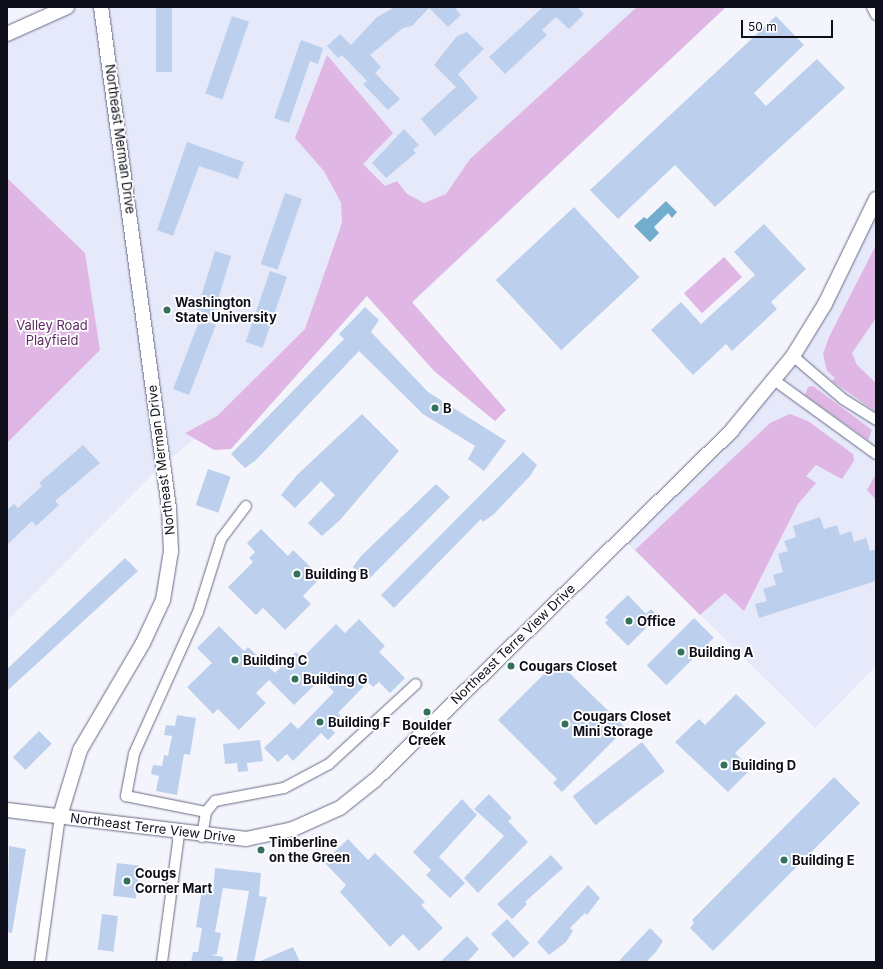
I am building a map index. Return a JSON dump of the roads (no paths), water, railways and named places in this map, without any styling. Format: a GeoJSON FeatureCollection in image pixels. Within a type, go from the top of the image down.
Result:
{"type":"FeatureCollection","features":[{"type":"Feature","properties":{"kind":"main road"},"geometry":{"type":"LineString","coordinates":[[7,34],[67,7]]}},
{"type":"Feature","properties":{"kind":"main road","name":"Northeast Merman Drive"},"geometry":{"type":"LineString","coordinates":[[60,816],[80,750],[143,643],[163,600],[171,552],[169,508],[102,7]]}},
{"type":"Feature","properties":{"kind":"main road","name":"Northeast Terre View Drive"},"geometry":{"type":"LineString","coordinates":[[7,810],[60,816],[202,837],[246,839],[273,835],[330,814],[358,795],[708,454],[774,380],[793,356],[835,285],[876,199]]}},
{"type":"Feature","properties":{"kind":"street"},"geometry":{"type":"LineString","coordinates":[[872,7],[876,15]]}},
{"type":"Feature","properties":{"kind":"street"},"geometry":{"type":"LineString","coordinates":[[793,356],[843,399],[876,420]]}},
{"type":"Feature","properties":{"kind":"street"},"geometry":{"type":"LineString","coordinates":[[774,380],[875,450]]}},
{"type":"Feature","properties":{"kind":"street"},"geometry":{"type":"LineString","coordinates":[[206,812],[136,801],[128,798],[125,791],[149,716],[198,612],[221,539],[246,506]]}},
{"type":"Feature","properties":{"kind":"street"},"geometry":{"type":"LineString","coordinates":[[202,837],[206,812],[212,802],[273,792],[319,771],[416,684]]}},
{"type":"Feature","properties":{"kind":"street","name":"Northeast Merman Drive"},"geometry":{"type":"LineString","coordinates":[[40,962],[60,816]]}},
{"type":"Feature","properties":{"kind":"street"},"geometry":{"type":"LineString","coordinates":[[162,962],[179,834]]}},
{"type":"Feature","properties":{"kind":"water"},"geometry":{"type":"Polygon","coordinates":[[[666,201],[677,212],[672,218],[668,213],[654,227],[659,233],[650,242],[634,226],[644,217],[647,219],[666,201]]]}},
{"type":"Feature","properties":{"kind":"place","name":"Washington State University"},"geometry":{"type":"Point","coordinates":[167,310]}},
{"type":"Feature","properties":{"kind":"place","name":"B"},"geometry":{"type":"Point","coordinates":[435,408]}},
{"type":"Feature","properties":{"kind":"place","name":"Building B"},"geometry":{"type":"Point","coordinates":[297,574]}},
{"type":"Feature","properties":{"kind":"place","name":"Office"},"geometry":{"type":"Point","coordinates":[629,621]}},
{"type":"Feature","properties":{"kind":"place","name":"Building A"},"geometry":{"type":"Point","coordinates":[681,652]}},
{"type":"Feature","properties":{"kind":"place","name":"Building C"},"geometry":{"type":"Point","coordinates":[235,660]}},
{"type":"Feature","properties":{"kind":"place","name":"Cougars Closet"},"geometry":{"type":"Point","coordinates":[511,666]}},
{"type":"Feature","properties":{"kind":"place","name":"Building G"},"geometry":{"type":"Point","coordinates":[295,679]}},
{"type":"Feature","properties":{"kind":"place","name":"Boulder Creek"},"geometry":{"type":"Point","coordinates":[427,712]}},
{"type":"Feature","properties":{"kind":"place","name":"Building F"},"geometry":{"type":"Point","coordinates":[320,722]}},
{"type":"Feature","properties":{"kind":"place","name":"Cougars Closet Mini Storage"},"geometry":{"type":"Point","coordinates":[565,724]}},
{"type":"Feature","properties":{"kind":"place","name":"Building D"},"geometry":{"type":"Point","coordinates":[724,765]}},
{"type":"Feature","properties":{"kind":"place","name":"Timberline on the Green"},"geometry":{"type":"Point","coordinates":[261,850]}},
{"type":"Feature","properties":{"kind":"place","name":"Building E"},"geometry":{"type":"Point","coordinates":[784,860]}},
{"type":"Feature","properties":{"kind":"place","name":"Cougs Corner Mart"},"geometry":{"type":"Point","coordinates":[127,881]}},
{"type":"Feature","properties":{"kind":"park label","name":"Valley Road Playfield"},"geometry":{"type":"Point","coordinates":[52,334]}}]}
